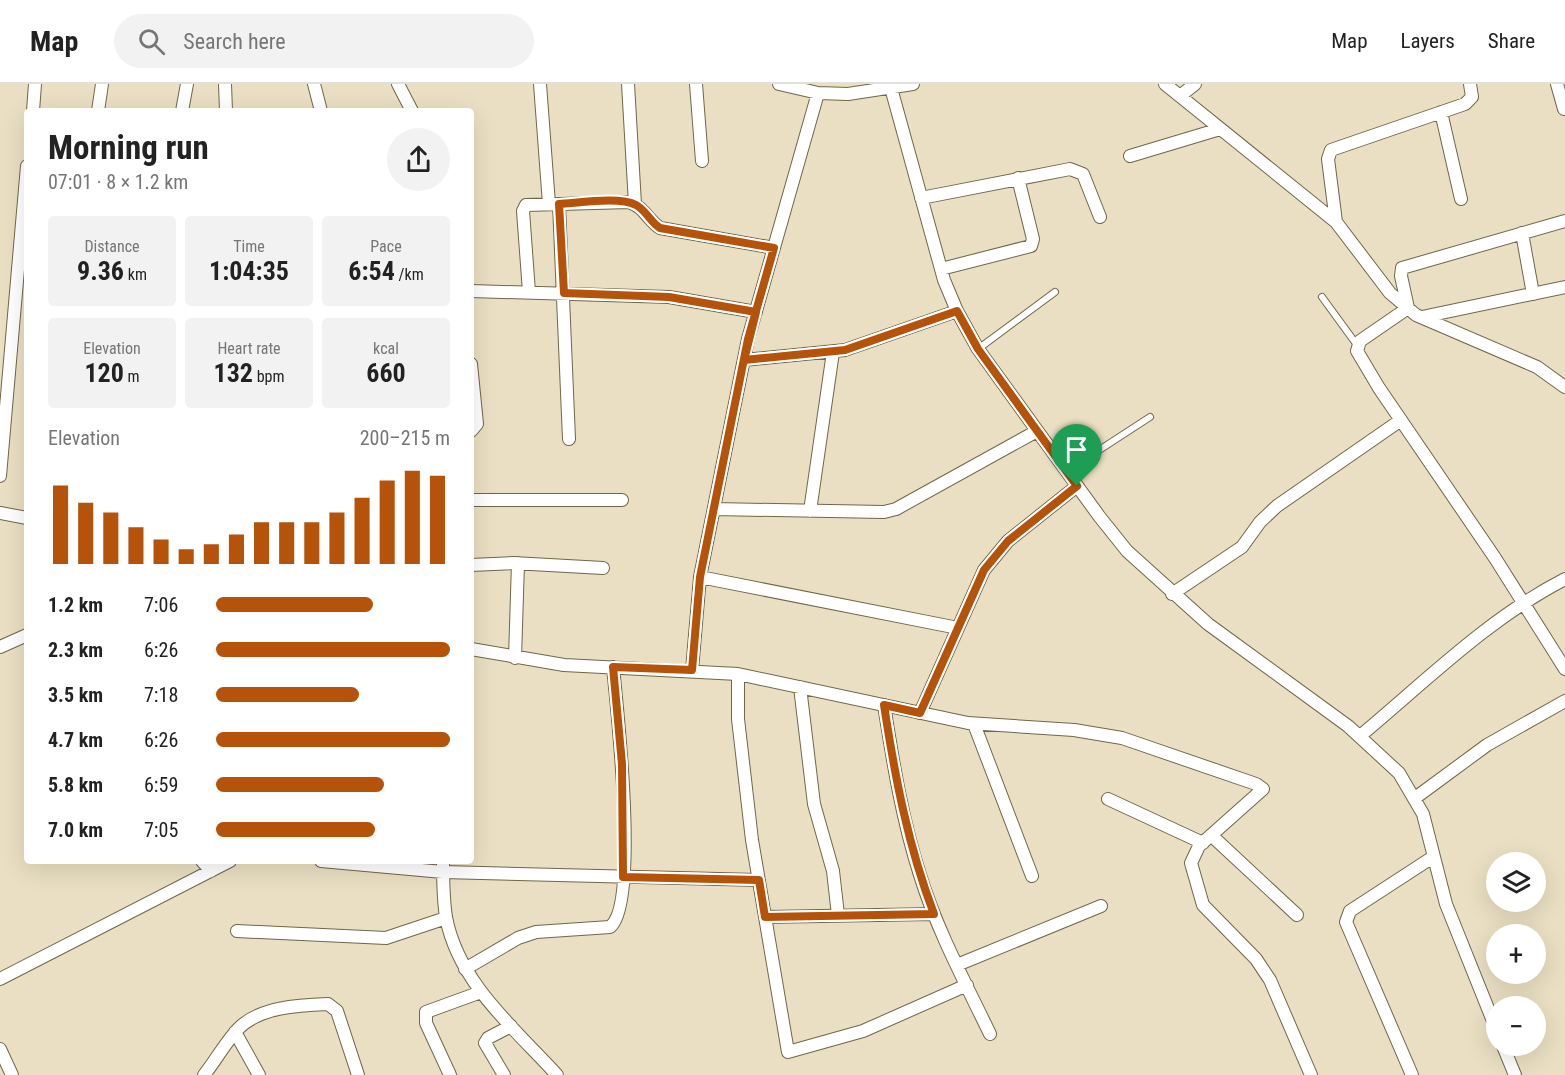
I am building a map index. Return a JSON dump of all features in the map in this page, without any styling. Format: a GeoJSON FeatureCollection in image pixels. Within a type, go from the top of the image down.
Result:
{"type":"FeatureCollection","features":[{"type":"Feature","properties":{"kind":"street"},"geometry":{"type":"LineString","coordinates":[[33,108],[35,84]]}},
{"type":"Feature","properties":{"kind":"street"},"geometry":{"type":"LineString","coordinates":[[98,108],[102,84]]}},
{"type":"Feature","properties":{"kind":"street"},"geometry":{"type":"LineString","coordinates":[[183,108],[187,84]]}},
{"type":"Feature","properties":{"kind":"street"},"geometry":{"type":"LineString","coordinates":[[225,84],[226,108]]}},
{"type":"Feature","properties":{"kind":"street"},"geometry":{"type":"LineString","coordinates":[[314,84],[320,108]]}},
{"type":"Feature","properties":{"kind":"street"},"geometry":{"type":"LineString","coordinates":[[399,84],[411,108]]}},
{"type":"Feature","properties":{"kind":"street"},"geometry":{"type":"LineString","coordinates":[[540,84],[564,293],[568,439]]}},
{"type":"Feature","properties":{"kind":"street"},"geometry":{"type":"LineString","coordinates":[[628,84],[635,204]]}},
{"type":"Feature","properties":{"kind":"street"},"geometry":{"type":"LineString","coordinates":[[696,84],[702,161]]}},
{"type":"Feature","properties":{"kind":"street"},"geometry":{"type":"LineString","coordinates":[[779,84],[818,93],[848,94],[914,84]]}},
{"type":"Feature","properties":{"kind":"street"},"geometry":{"type":"LineString","coordinates":[[1165,84],[1336,222],[1390,293],[1408,308],[1422,317],[1537,367],[1565,386]]}},
{"type":"Feature","properties":{"kind":"street"},"geometry":{"type":"LineString","coordinates":[[1180,96],[1195,84]]}},
{"type":"Feature","properties":{"kind":"street"},"geometry":{"type":"LineString","coordinates":[[1336,222],[1328,159],[1331,150],[1470,101],[1473,92],[1470,84]]}},
{"type":"Feature","properties":{"kind":"street"},"geometry":{"type":"LineString","coordinates":[[1557,84],[1564,108]]}},
{"type":"Feature","properties":{"kind":"street"},"geometry":{"type":"LineString","coordinates":[[891,88],[941,269],[957,311],[978,349],[1066,472],[1127,551],[1172,594],[1208,624],[1360,736],[1399,773],[1423,814],[1446,904],[1486,1004]]}},
{"type":"Feature","properties":{"kind":"street"},"geometry":{"type":"LineString","coordinates":[[692,670],[700,577],[744,360],[818,93]]}},
{"type":"Feature","properties":{"kind":"street"},"geometry":{"type":"LineString","coordinates":[[1442,111],[1461,199]]}},
{"type":"Feature","properties":{"kind":"street"},"geometry":{"type":"LineString","coordinates":[[1130,156],[1220,129]]}},
{"type":"Feature","properties":{"kind":"street"},"geometry":{"type":"LineString","coordinates":[[921,198],[1061,169],[1077,170],[1086,181],[1100,218]]}},
{"type":"Feature","properties":{"kind":"street"},"geometry":{"type":"LineString","coordinates":[[941,269],[1031,246],[1033,239],[1018,178]]}},
{"type":"Feature","properties":{"kind":"street"},"geometry":{"type":"LineString","coordinates":[[0,476],[24,200]]}},
{"type":"Feature","properties":{"kind":"street"},"geometry":{"type":"LineString","coordinates":[[529,292],[524,207],[526,205],[621,202],[635,204],[660,228],[774,248]]}},
{"type":"Feature","properties":{"kind":"street"},"geometry":{"type":"LineString","coordinates":[[1408,308],[1401,276],[1402,268],[1565,221]]}},
{"type":"Feature","properties":{"kind":"street"},"geometry":{"type":"LineString","coordinates":[[1522,233],[1533,294]]}},
{"type":"Feature","properties":{"kind":"street"},"geometry":{"type":"LineString","coordinates":[[1422,317],[1565,287]]}},
{"type":"Feature","properties":{"kind":"street"},"geometry":{"type":"LineString","coordinates":[[474,291],[669,297],[756,312]]}},
{"type":"Feature","properties":{"kind":"street"},"geometry":{"type":"LineString","coordinates":[[1408,308],[1358,346],[1360,357],[1565,669]]}},
{"type":"Feature","properties":{"kind":"street"},"geometry":{"type":"LineString","coordinates":[[744,360],[833,352],[864,345],[957,311]]}},
{"type":"Feature","properties":{"kind":"street"},"geometry":{"type":"LineString","coordinates":[[810,511],[833,352]]}},
{"type":"Feature","properties":{"kind":"street"},"geometry":{"type":"LineString","coordinates":[[474,394],[477,424],[474,428]]}},
{"type":"Feature","properties":{"kind":"street"},"geometry":{"type":"LineString","coordinates":[[1172,594],[1242,547],[1260,522],[1277,506],[1401,420]]}},
{"type":"Feature","properties":{"kind":"street"},"geometry":{"type":"LineString","coordinates":[[714,509],[873,512],[897,509],[1037,431]]}},
{"type":"Feature","properties":{"kind":"street"},"geometry":{"type":"LineString","coordinates":[[920,713],[984,570],[995,554],[1077,486]]}},
{"type":"Feature","properties":{"kind":"street"},"geometry":{"type":"LineString","coordinates":[[474,500],[622,500]]}},
{"type":"Feature","properties":{"kind":"street"},"geometry":{"type":"LineString","coordinates":[[0,513],[24,517]]}},
{"type":"Feature","properties":{"kind":"street"},"geometry":{"type":"LineString","coordinates":[[474,565],[518,563],[603,568]]}},
{"type":"Feature","properties":{"kind":"street"},"geometry":{"type":"LineString","coordinates":[[515,658],[518,563]]}},
{"type":"Feature","properties":{"kind":"street"},"geometry":{"type":"LineString","coordinates":[[700,577],[958,628]]}},
{"type":"Feature","properties":{"kind":"street"},"geometry":{"type":"LineString","coordinates":[[1360,736],[1522,602],[1565,579]]}},
{"type":"Feature","properties":{"kind":"street"},"geometry":{"type":"LineString","coordinates":[[0,647],[24,636]]}},
{"type":"Feature","properties":{"kind":"street"},"geometry":{"type":"LineString","coordinates":[[474,650],[564,665],[738,674],[974,724],[1074,730],[1122,738],[1248,781],[1263,789],[1195,851],[1191,863],[1203,905],[1263,968],[1311,1075]]}},
{"type":"Feature","properties":{"kind":"street"},"geometry":{"type":"LineString","coordinates":[[465,969],[518,938],[536,932],[610,927],[616,919],[623,877],[622,764],[613,667]]}},
{"type":"Feature","properties":{"kind":"street"},"geometry":{"type":"LineString","coordinates":[[738,674],[738,719],[759,880],[788,1052],[863,1031],[967,985]]}},
{"type":"Feature","properties":{"kind":"street"},"geometry":{"type":"LineString","coordinates":[[800,687],[814,804],[833,871],[838,915]]}},
{"type":"Feature","properties":{"kind":"street"},"geometry":{"type":"LineString","coordinates":[[1415,798],[1486,744],[1565,701]]}},
{"type":"Feature","properties":{"kind":"street"},"geometry":{"type":"LineString","coordinates":[[884,705],[896,783],[907,830],[934,914],[990,1035]]}},
{"type":"Feature","properties":{"kind":"street"},"geometry":{"type":"LineString","coordinates":[[974,724],[1032,876]]}},
{"type":"Feature","properties":{"kind":"street"},"geometry":{"type":"LineString","coordinates":[[1108,799],[1207,839],[1297,915]]}},
{"type":"Feature","properties":{"kind":"street"},"geometry":{"type":"LineString","coordinates":[[1412,1075],[1346,922],[1350,910],[1433,857]]}},
{"type":"Feature","properties":{"kind":"street"},"geometry":{"type":"LineString","coordinates":[[205,864],[211,871]]}},
{"type":"Feature","properties":{"kind":"street"},"geometry":{"type":"LineString","coordinates":[[0,979],[224,864]]}},
{"type":"Feature","properties":{"kind":"street"},"geometry":{"type":"LineString","coordinates":[[394,864],[623,877],[759,880]]}},
{"type":"Feature","properties":{"kind":"street"},"geometry":{"type":"LineString","coordinates":[[443,866],[446,918],[465,969],[511,1026],[557,1075]]}},
{"type":"Feature","properties":{"kind":"street"},"geometry":{"type":"LineString","coordinates":[[957,965],[1101,906]]}},
{"type":"Feature","properties":{"kind":"street"},"geometry":{"type":"LineString","coordinates":[[765,917],[934,914]]}},
{"type":"Feature","properties":{"kind":"street"},"geometry":{"type":"LineString","coordinates":[[237,932],[386,938],[446,918]]}},
{"type":"Feature","properties":{"kind":"street"},"geometry":{"type":"LineString","coordinates":[[450,1075],[426,1023],[426,1012],[482,992]]}},
{"type":"Feature","properties":{"kind":"street"},"geometry":{"type":"LineString","coordinates":[[204,1075],[235,1032],[252,1018],[270,1011],[320,1004],[333,1006],[358,1075]]}},
{"type":"Feature","properties":{"kind":"street"},"geometry":{"type":"LineString","coordinates":[[504,1075],[485,1043],[488,1038],[511,1026]]}},
{"type":"Feature","properties":{"kind":"street"},"geometry":{"type":"LineString","coordinates":[[235,1032],[259,1075]]}},
{"type":"Feature","properties":{"kind":"street"},"geometry":{"type":"LineString","coordinates":[[0,1049],[12,1075]]}},
{"type":"Feature","properties":{"kind":"street"},"geometry":{"type":"LineString","coordinates":[[1507,1056],[1515,1075]]}},
{"type":"Feature","properties":{"kind":"lane"},"geometry":{"type":"LineString","coordinates":[[978,349],[1055,292]]}},
{"type":"Feature","properties":{"kind":"lane"},"geometry":{"type":"LineString","coordinates":[[1322,297],[1358,346]]}},
{"type":"Feature","properties":{"kind":"lane"},"geometry":{"type":"LineString","coordinates":[[1066,472],[1150,417]]}},
{"type":"Feature","properties":{"kind":"route"},"geometry":{"type":"LineString","coordinates":[[1077,486],[978,349],[957,311],[845,350],[744,360],[756,312],[669,297],[564,293],[559,204],[629,202],[642,208],[652,223],[660,228],[774,248],[756,312],[748,339],[700,577],[692,670],[613,667],[622,764],[623,877],[759,880],[765,917],[934,914],[907,830],[896,783],[884,705],[920,713],[984,570],[995,554],[1077,486]]}}]}
